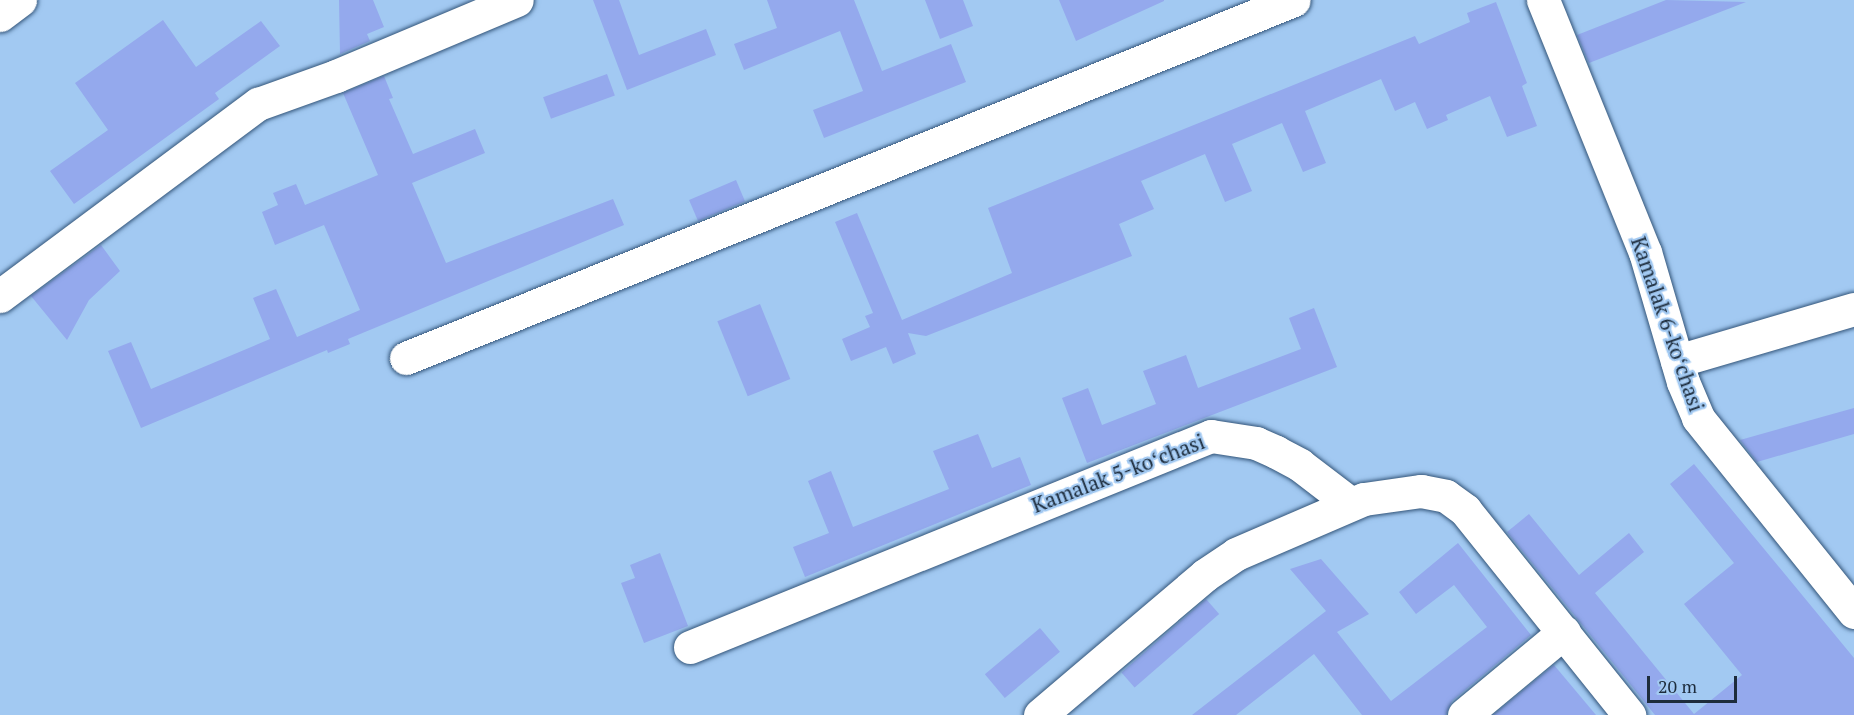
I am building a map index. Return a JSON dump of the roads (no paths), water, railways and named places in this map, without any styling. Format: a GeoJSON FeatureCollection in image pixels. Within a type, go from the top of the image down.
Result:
{"type":"FeatureCollection","features":[{"type":"Feature","properties":{"kind":"street"},"geometry":{"type":"LineString","coordinates":[[0,15],[20,0]]}},
{"type":"Feature","properties":{"kind":"street"},"geometry":{"type":"LineString","coordinates":[[0,296],[258,104],[336,76],[517,0]]}},
{"type":"Feature","properties":{"kind":"street"},"geometry":{"type":"LineString","coordinates":[[406,358],[780,210],[1294,0]]}},
{"type":"Feature","properties":{"kind":"street","name":"Kamalak 6-koʻchasi"},"geometry":{"type":"LineString","coordinates":[[1543,0],[1645,252],[1677,361],[1698,418],[1839,572],[1854,612]]}},
{"type":"Feature","properties":{"kind":"street"},"geometry":{"type":"LineString","coordinates":[[1677,361],[1854,309]]}},
{"type":"Feature","properties":{"kind":"street","name":"Kamalak 5-koʻchasi"},"geometry":{"type":"LineString","coordinates":[[690,647],[1210,436],[1256,443],[1276,452],[1300,465],[1351,504]]}},
{"type":"Feature","properties":{"kind":"street"},"geometry":{"type":"LineString","coordinates":[[1040,715],[1205,575],[1286,530],[1351,504],[1394,493],[1421,491],[1446,496],[1465,510],[1496,545],[1629,715]]}},
{"type":"Feature","properties":{"kind":"street"},"geometry":{"type":"LineString","coordinates":[[1464,715],[1564,632]]}}]}
